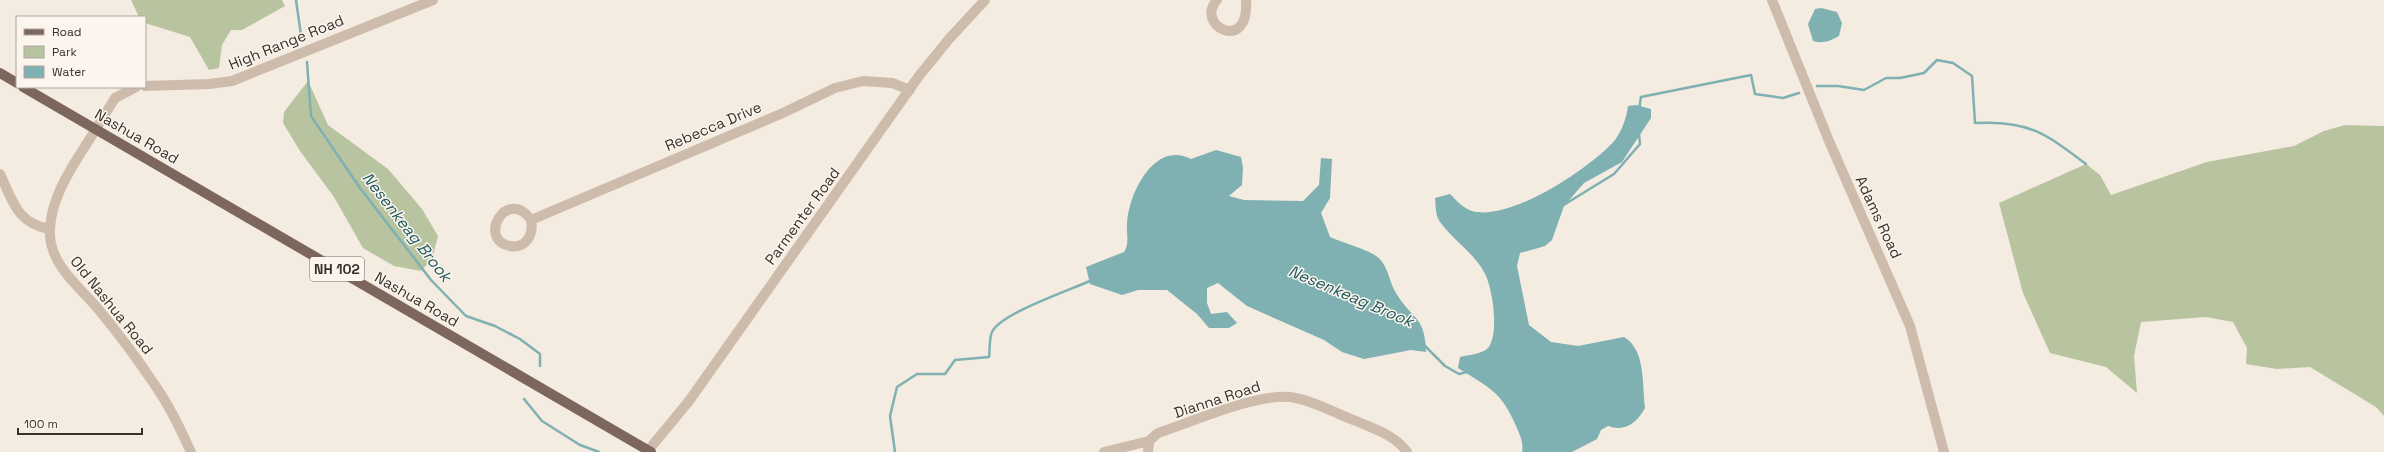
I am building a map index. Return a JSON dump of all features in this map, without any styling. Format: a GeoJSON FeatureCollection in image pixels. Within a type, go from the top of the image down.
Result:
{"type":"FeatureCollection","features":[{"type":"Feature","properties":{"kind":"main road"},"geometry":{"type":"LineString","coordinates":[[0,73],[16,82]]}},
{"type":"Feature","properties":{"kind":"main road","name":"Nashua Road"},"geometry":{"type":"LineString","coordinates":[[26,88],[649,451]]}},
{"type":"Feature","properties":{"kind":"street","name":"High Range Road"},"geometry":{"type":"LineString","coordinates":[[146,86],[210,84],[232,81],[433,0]]}},
{"type":"Feature","properties":{"kind":"street","name":"Parmenter Road"},"geometry":{"type":"LineString","coordinates":[[649,451],[689,401],[910,90],[949,39],[985,0]]}},
{"type":"Feature","properties":{"kind":"street"},"geometry":{"type":"LineString","coordinates":[[1216,0],[1211,9],[1212,21],[1216,26],[1226,31],[1238,29],[1242,25],[1247,14],[1246,0]]}},
{"type":"Feature","properties":{"kind":"street","name":"Adams Road"},"geometry":{"type":"LineString","coordinates":[[1772,0],[1835,155],[1910,326],[1944,452]]}},
{"type":"Feature","properties":{"kind":"street","name":"Rebecca Drive"},"geometry":{"type":"LineString","coordinates":[[531,220],[783,113],[835,88],[863,81],[892,83],[910,90]]}},
{"type":"Feature","properties":{"kind":"street"},"geometry":{"type":"LineString","coordinates":[[96,129],[115,98],[122,92],[133,88]]}},
{"type":"Feature","properties":{"kind":"street","name":"Old Nashua Road"},"geometry":{"type":"LineString","coordinates":[[96,129],[61,190],[52,212],[50,229],[51,245],[60,264],[98,309],[151,378],[166,403],[191,452]]}},
{"type":"Feature","properties":{"kind":"street"},"geometry":{"type":"LineString","coordinates":[[0,174],[23,218],[39,227],[50,229]]}},
{"type":"Feature","properties":{"kind":"street","name":"Dianna Road"},"geometry":{"type":"LineString","coordinates":[[1104,452],[1149,441],[1158,433],[1263,398],[1282,397],[1301,400],[1383,432],[1406,450]]}},
{"type":"Feature","properties":{"kind":"street"},"geometry":{"type":"LineString","coordinates":[[1148,452],[1149,441]]}},
{"type":"Feature","properties":{"kind":"green space"},"geometry":{"type":"Polygon","coordinates":[[[131,0],[282,0],[285,6],[242,30],[231,30],[222,45],[219,68],[209,70],[190,37],[146,23],[146,16],[139,16],[131,0]]]}},
{"type":"Feature","properties":{"kind":"green space"},"geometry":{"type":"Polygon","coordinates":[[[308,81],[328,125],[388,169],[422,209],[438,236],[432,259],[421,271],[394,266],[363,248],[334,197],[300,151],[283,123],[284,112],[308,81]]]}},
{"type":"Feature","properties":{"kind":"green space"},"geometry":{"type":"Polygon","coordinates":[[[2345,125],[2384,126],[2384,416],[2376,407],[2310,367],[2277,369],[2246,364],[2247,348],[2233,322],[2206,317],[2141,322],[2134,356],[2137,393],[2106,367],[2050,353],[2023,293],[1999,203],[2086,164],[2100,175],[2111,195],[2207,162],[2294,146],[2324,131],[2345,125]]]}},
{"type":"Feature","properties":{"kind":"water"},"geometry":{"type":"Polygon","coordinates":[[[1821,8],[1837,12],[1842,23],[1839,36],[1823,42],[1813,41],[1808,24],[1815,9],[1821,8]]]}},
{"type":"Feature","properties":{"kind":"water"},"geometry":{"type":"Polygon","coordinates":[[[1636,105],[1651,109],[1651,118],[1622,162],[1584,183],[1564,206],[1552,240],[1545,246],[1520,253],[1517,266],[1529,325],[1551,342],[1578,346],[1624,337],[1631,343],[1640,359],[1645,408],[1638,418],[1630,425],[1620,428],[1608,426],[1601,430],[1597,439],[1572,452],[1522,452],[1522,443],[1517,428],[1506,406],[1500,398],[1487,386],[1458,368],[1460,357],[1484,351],[1491,343],[1494,312],[1490,289],[1484,272],[1469,252],[1438,219],[1435,198],[1450,194],[1460,204],[1469,210],[1488,212],[1507,208],[1528,200],[1549,190],[1570,177],[1604,151],[1615,140],[1620,132],[1628,106],[1636,105]]]}},
{"type":"Feature","properties":{"kind":"water"},"geometry":{"type":"Polygon","coordinates":[[[1216,150],[1241,157],[1243,168],[1242,185],[1229,196],[1244,200],[1303,201],[1319,185],[1321,158],[1332,159],[1330,198],[1321,213],[1330,237],[1373,254],[1382,262],[1388,272],[1396,293],[1420,324],[1425,340],[1426,352],[1411,350],[1364,359],[1342,352],[1324,340],[1247,306],[1218,283],[1207,288],[1207,303],[1211,314],[1227,312],[1237,323],[1229,328],[1209,328],[1197,314],[1167,290],[1138,290],[1122,295],[1090,284],[1086,267],[1124,252],[1126,249],[1129,211],[1133,197],[1146,172],[1155,163],[1166,157],[1178,155],[1191,159],[1216,150]]]}},
{"type":"Feature","properties":{"kind":"waterway","name":"Nesenkeag Brook"},"geometry":{"type":"LineString","coordinates":[[296,0],[302,42]]}},
{"type":"Feature","properties":{"kind":"waterway","name":"Nesenkeag Brook"},"geometry":{"type":"LineString","coordinates":[[1817,86],[1838,86],[1864,90],[1886,78],[1900,78],[1924,73],[1937,60],[1953,63],[1972,76],[1975,123],[2023,126],[2059,144],[2086,164]]}},
{"type":"Feature","properties":{"kind":"waterway","name":"Nesenkeag Brook"},"geometry":{"type":"LineString","coordinates":[[307,62],[311,116],[360,188],[431,280],[466,316],[495,326],[520,339],[540,354],[540,366]]}},
{"type":"Feature","properties":{"kind":"waterway","name":"Nesenkeag Brook"},"geometry":{"type":"LineString","coordinates":[[1639,109],[1641,97],[1751,75],[1755,94],[1783,98],[1799,93]]}},
{"type":"Feature","properties":{"kind":"waterway","name":"Nesenkeag Brook"},"geometry":{"type":"LineString","coordinates":[[1562,206],[1614,174],[1640,144],[1639,134]]}},
{"type":"Feature","properties":{"kind":"waterway","name":"Nesenkeag Brook"},"geometry":{"type":"LineString","coordinates":[[895,452],[890,416],[897,387],[917,374],[945,374],[955,360],[989,357],[992,332],[1008,317],[1092,280]]}},
{"type":"Feature","properties":{"kind":"waterway","name":"Nesenkeag Brook"},"geometry":{"type":"LineString","coordinates":[[1423,344],[1445,366],[1459,374],[1467,372]]}},
{"type":"Feature","properties":{"kind":"waterway","name":"Nesenkeag Brook"},"geometry":{"type":"LineString","coordinates":[[524,399],[542,421],[580,445],[599,452]]}}]}
